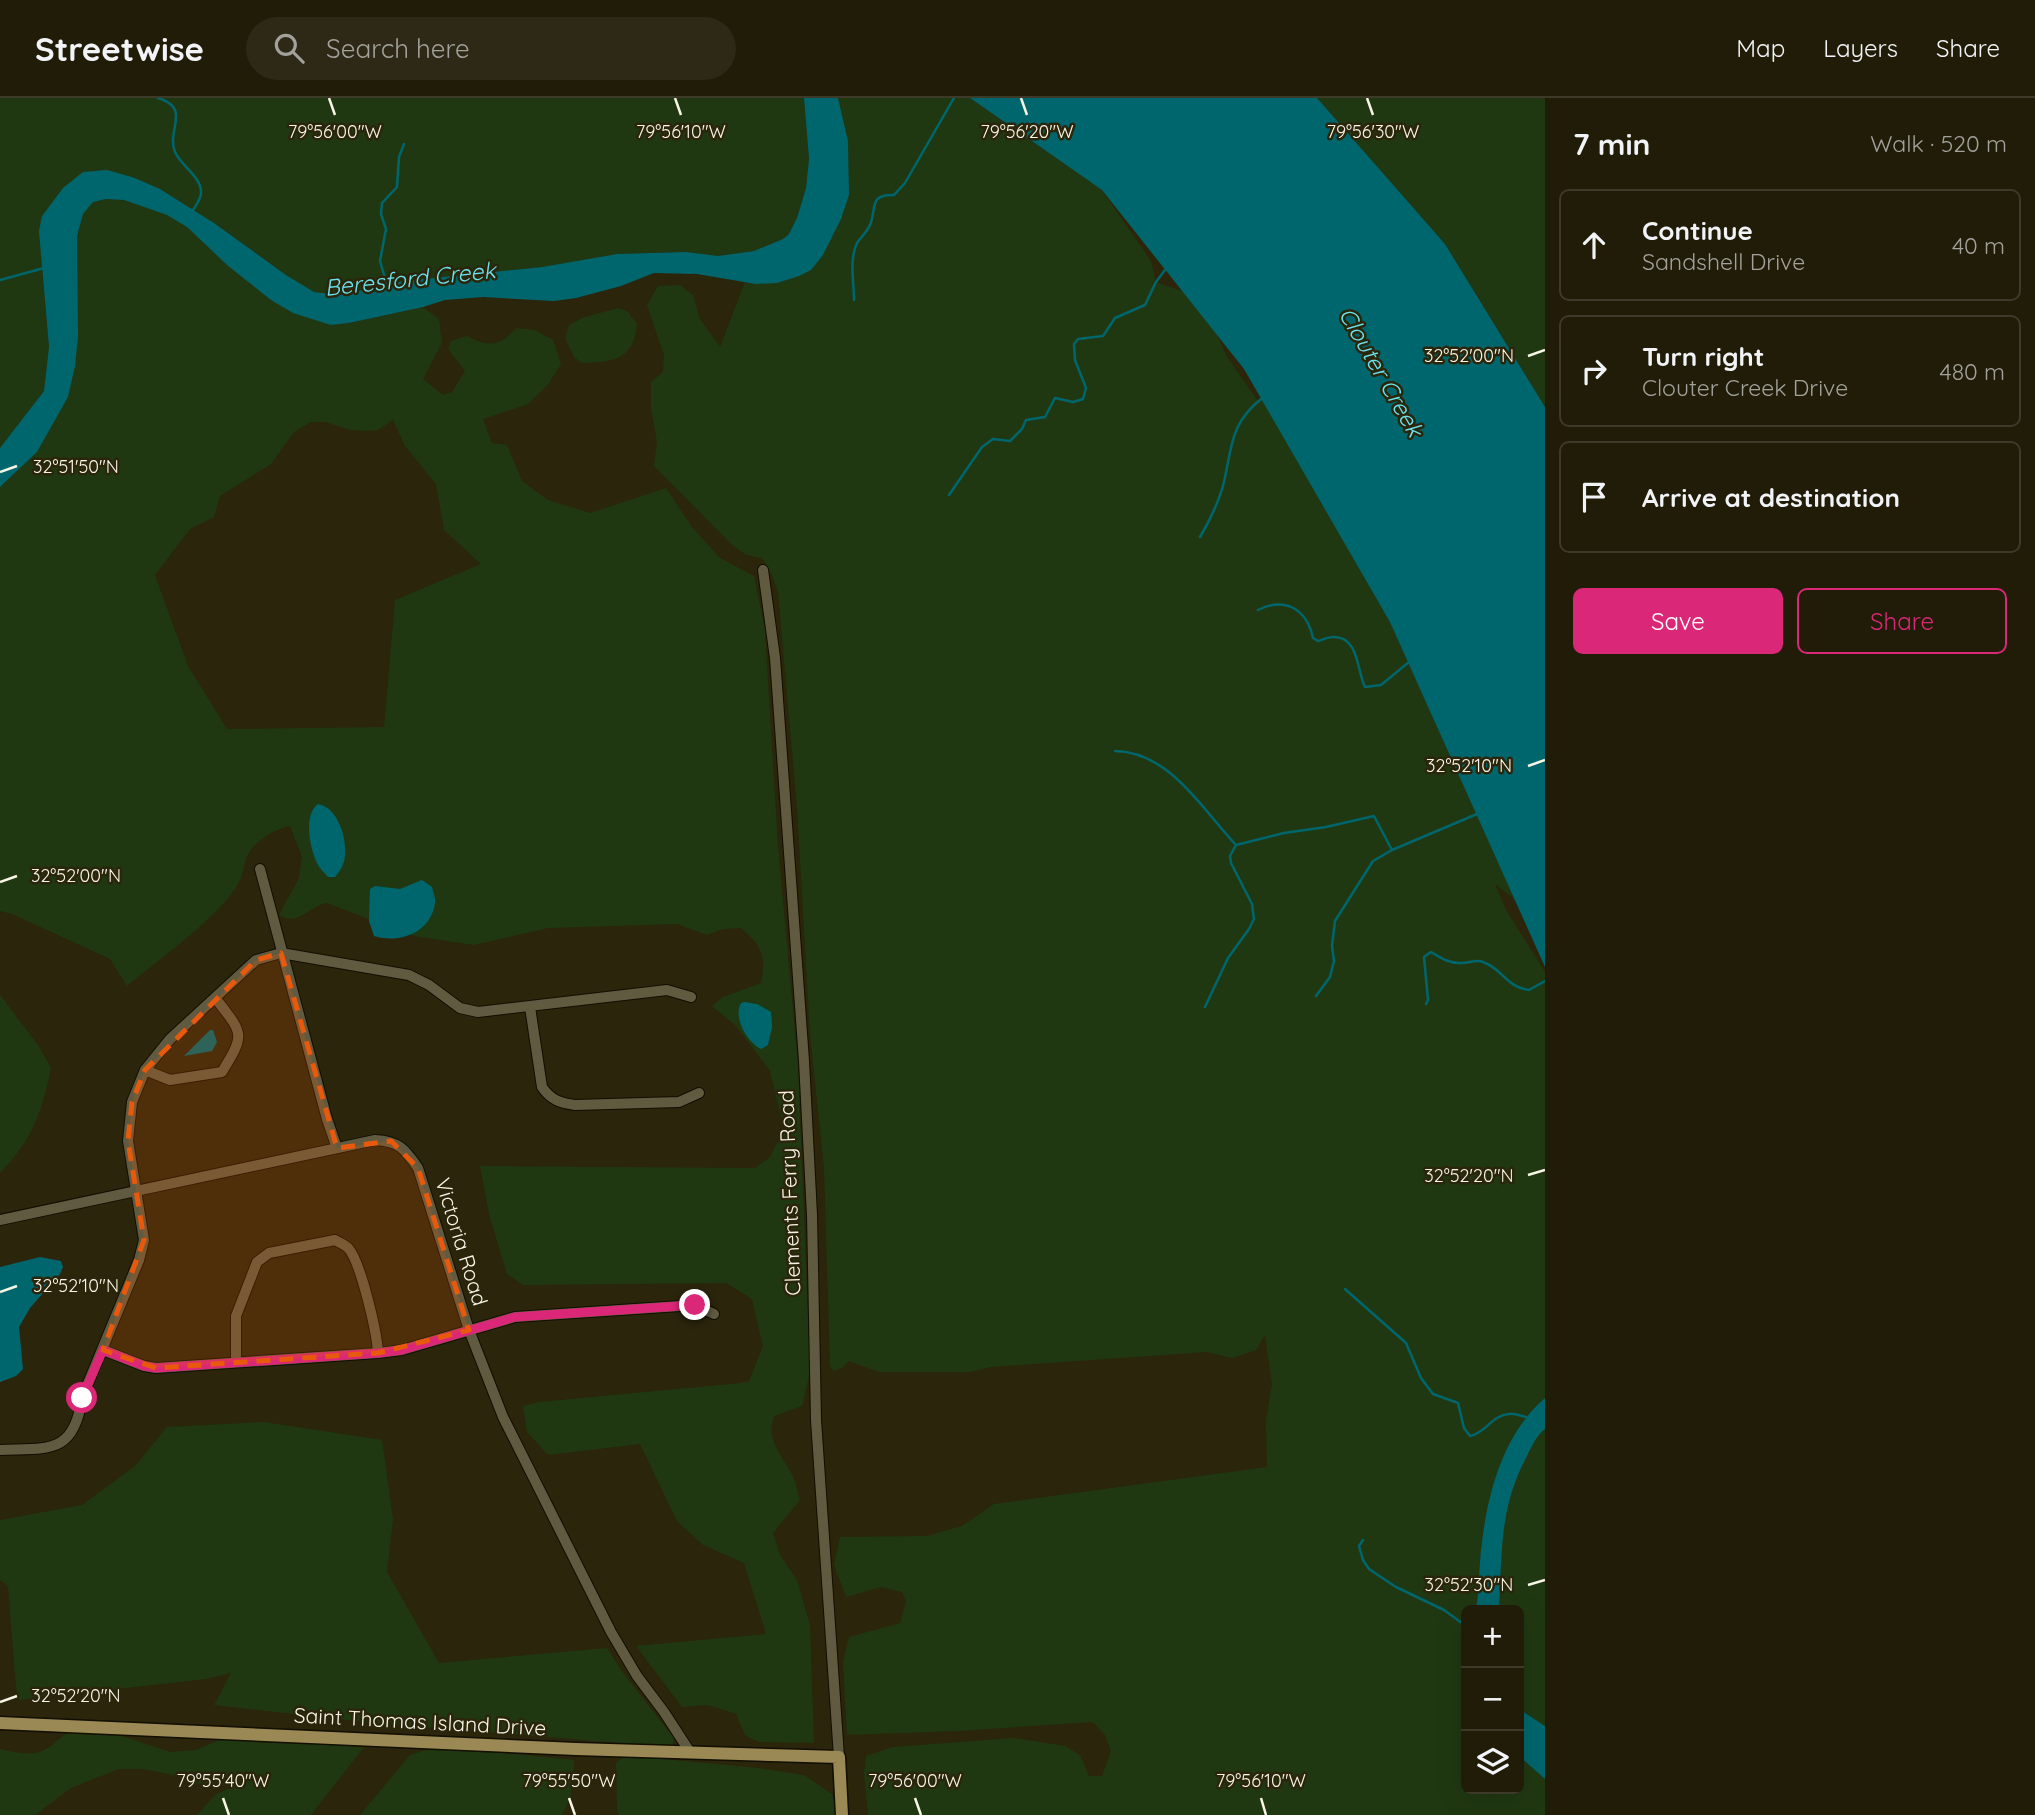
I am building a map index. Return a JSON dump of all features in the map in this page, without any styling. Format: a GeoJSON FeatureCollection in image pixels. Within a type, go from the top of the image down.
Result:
{"type":"FeatureCollection","features":[{"type":"Feature","properties":{"kind":"main road","name":"Saint Thomas Island Drive"},"geometry":{"type":"LineString","coordinates":[[0,1723],[839,1757]]}},
{"type":"Feature","properties":{"kind":"main road","name":"Clements Ferry Road"},"geometry":{"type":"LineString","coordinates":[[839,1757],[842,1815]]}},
{"type":"Feature","properties":{"kind":"street","name":"Clements Ferry Road"},"geometry":{"type":"LineString","coordinates":[[763,570],[775,658],[804,1061],[812,1215],[816,1420],[839,1757]]}},
{"type":"Feature","properties":{"kind":"street"},"geometry":{"type":"LineString","coordinates":[[260,869],[327,1119],[337,1147]]}},
{"type":"Feature","properties":{"kind":"street"},"geometry":{"type":"LineString","coordinates":[[0,1450],[50,1448],[71,1434],[79,1420],[82,1398],[139,1260],[144,1240],[128,1141],[132,1102],[145,1070],[170,1039],[256,960],[282,953],[409,975],[429,985],[460,1008],[478,1012],[667,990],[691,997]]}},
{"type":"Feature","properties":{"kind":"street"},"geometry":{"type":"LineString","coordinates":[[145,1070],[170,1080],[222,1072],[239,1044],[238,1027],[216,999]]}},
{"type":"Feature","properties":{"kind":"street"},"geometry":{"type":"LineString","coordinates":[[530,1007],[542,1087],[560,1103],[575,1105],[679,1102],[699,1093]]}},
{"type":"Feature","properties":{"kind":"street","name":"Victoria Road"},"geometry":{"type":"LineString","coordinates":[[0,1220],[375,1140],[391,1141],[406,1150],[418,1168],[469,1330],[503,1417],[611,1632],[637,1676],[690,1752]]}},
{"type":"Feature","properties":{"kind":"street"},"geometry":{"type":"LineString","coordinates":[[236,1362],[236,1316],[257,1262],[269,1253],[335,1240],[348,1247],[355,1259],[377,1332],[379,1353]]}},
{"type":"Feature","properties":{"kind":"street"},"geometry":{"type":"LineString","coordinates":[[103,1350],[156,1368],[402,1350],[515,1317],[695,1305],[714,1314]]}},
{"type":"Feature","properties":{"kind":"highlighted area"},"geometry":{"type":"Polygon","coordinates":[[[281,953],[337,1148],[391,1141],[418,1168],[469,1330],[378,1353],[156,1368],[103,1350],[144,1240],[128,1141],[132,1102],[145,1070],[256,960],[281,953]]]}},
{"type":"Feature","properties":{"kind":"green space"},"geometry":{"type":"Polygon","coordinates":[[[0,98],[804,98],[809,159],[806,188],[789,234],[754,251],[718,256],[686,252],[617,254],[542,267],[404,281],[338,295],[314,292],[214,223],[160,189],[135,178],[63,188],[42,216],[42,268],[49,347],[44,391],[0,448],[0,98]]]}},
{"type":"Feature","properties":{"kind":"green space"},"geometry":{"type":"Polygon","coordinates":[[[838,98],[970,98],[1102,190],[1151,261],[1156,282],[1185,292],[1213,325],[1227,357],[1258,401],[1282,390],[1527,909],[1495,884],[1506,910],[1545,972],[1545,1398],[1519,1429],[1495,1485],[1485,1525],[1477,1605],[1461,1605],[1461,1794],[1524,1794],[1524,1760],[1545,1779],[1545,1815],[868,1815],[864,1773],[866,1756],[893,1747],[1014,1738],[1065,1746],[1080,1755],[1089,1776],[1102,1776],[1111,1751],[1105,1735],[1093,1722],[847,1735],[843,1661],[849,1637],[900,1623],[906,1601],[902,1592],[881,1587],[846,1597],[834,1565],[840,1537],[927,1536],[962,1526],[994,1504],[1267,1467],[1266,1420],[1272,1384],[1265,1335],[1256,1350],[1232,1358],[1207,1352],[991,1367],[970,1372],[879,1372],[849,1361],[834,1371],[830,1366],[824,1168],[810,1034],[797,807],[778,592],[762,558],[746,555],[732,545],[654,466],[657,442],[651,408],[651,382],[663,372],[664,355],[647,305],[658,286],[680,285],[693,295],[700,319],[720,347],[745,282],[777,283],[787,280],[823,255],[841,219],[849,195],[848,141],[838,98]]]}},
{"type":"Feature","properties":{"kind":"green space"},"geometry":{"type":"Polygon","coordinates":[[[1317,98],[1545,98],[1545,407],[1445,244],[1317,98]]]}},
{"type":"Feature","properties":{"kind":"green space"},"geometry":{"type":"Polygon","coordinates":[[[106,199],[124,200],[167,215],[187,227],[227,265],[250,281],[331,325],[423,307],[439,319],[442,343],[423,379],[443,395],[452,392],[465,371],[448,349],[451,341],[467,336],[482,342],[499,342],[516,328],[535,330],[553,340],[561,364],[547,386],[528,404],[483,419],[492,443],[507,445],[522,481],[548,500],[590,513],[666,488],[692,527],[720,558],[754,576],[765,631],[778,847],[798,1065],[810,1372],[802,1406],[774,1416],[773,1440],[793,1476],[800,1500],[773,1533],[780,1555],[797,1580],[810,1625],[814,1743],[759,1742],[745,1735],[736,1714],[708,1705],[682,1707],[636,1646],[766,1634],[744,1563],[703,1545],[677,1521],[640,1444],[548,1455],[527,1432],[523,1406],[539,1402],[749,1381],[763,1346],[752,1299],[726,1283],[523,1285],[507,1274],[490,1218],[480,1166],[755,1168],[770,1157],[784,1129],[770,1071],[736,1026],[712,1006],[723,997],[761,983],[763,958],[758,946],[748,934],[741,928],[723,929],[707,935],[677,924],[548,928],[474,945],[414,936],[327,903],[298,917],[286,918],[279,915],[299,878],[302,857],[290,826],[272,833],[255,845],[247,856],[239,882],[218,909],[127,986],[110,959],[0,911],[0,487],[37,452],[68,397],[78,265],[77,236],[83,214],[93,202],[106,199]],[[393,420],[378,430],[351,430],[325,422],[311,422],[294,432],[271,464],[220,496],[214,517],[190,529],[155,575],[188,666],[227,729],[384,727],[395,600],[481,564],[444,530],[436,484],[405,446],[393,420]],[[745,1002],[768,1045],[772,1027],[757,1004],[745,1002]]]}},
{"type":"Feature","properties":{"kind":"green space"},"geometry":{"type":"Polygon","coordinates":[[[618,308],[627,311],[637,324],[632,345],[626,352],[620,357],[603,362],[582,363],[574,357],[565,338],[569,325],[585,317],[618,308]]]}},
{"type":"Feature","properties":{"kind":"green space"},"geometry":{"type":"Polygon","coordinates":[[[0,995],[38,1045],[51,1068],[34,1125],[20,1149],[0,1173],[0,995]]]}},
{"type":"Feature","properties":{"kind":"green space"},"geometry":{"type":"Polygon","coordinates":[[[264,1422],[382,1440],[393,1519],[387,1572],[439,1663],[607,1648],[673,1737],[673,1745],[657,1746],[375,1723],[214,1705],[231,1673],[206,1679],[20,1700],[16,1688],[8,1586],[0,1580],[0,1520],[82,1505],[135,1466],[167,1427],[264,1422]]]}},
{"type":"Feature","properties":{"kind":"green space"},"geometry":{"type":"Polygon","coordinates":[[[1545,1429],[1545,1726],[1524,1712],[1524,1605],[1499,1605],[1500,1570],[1507,1513],[1518,1475],[1539,1435],[1545,1429]]]}},
{"type":"Feature","properties":{"kind":"green space"},"geometry":{"type":"Polygon","coordinates":[[[71,1731],[113,1733],[170,1752],[196,1750],[226,1737],[364,1747],[311,1815],[197,1815],[216,1794],[239,1784],[200,1784],[144,1769],[119,1769],[71,1788],[35,1815],[0,1815],[0,1749],[22,1753],[39,1752],[71,1731]]]}},
{"type":"Feature","properties":{"kind":"green space"},"geometry":{"type":"Polygon","coordinates":[[[438,1746],[574,1760],[572,1788],[562,1815],[360,1815],[410,1755],[438,1746]]]}},
{"type":"Feature","properties":{"kind":"green space"},"geometry":{"type":"Polygon","coordinates":[[[641,1757],[804,1775],[832,1794],[837,1815],[619,1815],[616,1763],[622,1758],[641,1757]]]}},
{"type":"Feature","properties":{"kind":"water"},"geometry":{"type":"Polygon","coordinates":[[[804,98],[838,98],[848,141],[849,195],[841,219],[823,255],[811,270],[777,283],[756,284],[697,274],[654,273],[621,286],[576,298],[554,301],[483,297],[445,300],[423,307],[331,325],[293,313],[271,300],[227,265],[187,227],[167,215],[124,200],[106,199],[93,202],[83,214],[77,236],[78,336],[68,397],[37,452],[0,487],[0,448],[44,391],[49,347],[39,231],[42,216],[63,188],[83,172],[107,170],[160,189],[314,292],[338,295],[404,281],[542,267],[617,254],[686,252],[718,256],[754,251],[789,234],[806,188],[809,159],[804,98]]]}},
{"type":"Feature","properties":{"kind":"water","name":"Clouter Creek"},"geometry":{"type":"Polygon","coordinates":[[[970,98],[1317,98],[1445,244],[1545,407],[1545,967],[1390,622],[1244,369],[1102,190],[970,98]]]}},
{"type":"Feature","properties":{"kind":"water"},"geometry":{"type":"Polygon","coordinates":[[[318,804],[331,811],[343,833],[344,859],[342,868],[335,877],[328,877],[321,869],[312,849],[309,824],[313,809],[318,804]]]}},
{"type":"Feature","properties":{"kind":"water"},"geometry":{"type":"Polygon","coordinates":[[[422,880],[432,887],[435,903],[421,929],[403,937],[374,936],[369,921],[370,889],[375,886],[400,889],[422,880]]]}},
{"type":"Feature","properties":{"kind":"water"},"geometry":{"type":"Polygon","coordinates":[[[741,1003],[757,1004],[771,1012],[772,1027],[768,1045],[761,1049],[746,1035],[740,1022],[739,1009],[741,1003]]]}},
{"type":"Feature","properties":{"kind":"water"},"geometry":{"type":"Polygon","coordinates":[[[213,1030],[217,1042],[212,1051],[184,1056],[213,1030]]]}},
{"type":"Feature","properties":{"kind":"water"},"geometry":{"type":"Polygon","coordinates":[[[40,1257],[61,1261],[63,1267],[30,1308],[19,1327],[23,1369],[16,1376],[0,1382],[0,1267],[40,1257]]]}},
{"type":"Feature","properties":{"kind":"water"},"geometry":{"type":"Polygon","coordinates":[[[1545,1398],[1545,1429],[1534,1441],[1511,1494],[1502,1550],[1499,1605],[1477,1605],[1487,1509],[1507,1448],[1530,1413],[1545,1398]]]}},
{"type":"Feature","properties":{"kind":"water"},"geometry":{"type":"Polygon","coordinates":[[[1524,1712],[1545,1726],[1545,1779],[1524,1760],[1524,1712]]]}},
{"type":"Feature","properties":{"kind":"waterway"},"geometry":{"type":"LineString","coordinates":[[158,98],[174,108],[175,152],[200,187],[200,198],[192,212]]}},
{"type":"Feature","properties":{"kind":"waterway"},"geometry":{"type":"LineString","coordinates":[[854,300],[855,250],[870,225],[875,204],[880,197],[894,195],[905,183],[954,98]]}},
{"type":"Feature","properties":{"kind":"waterway","name":"Beresford Creek"},"geometry":{"type":"LineString","coordinates":[[387,285],[380,261],[386,229],[381,214],[382,203],[397,187],[399,157],[404,144]]}},
{"type":"Feature","properties":{"kind":"waterway"},"geometry":{"type":"LineString","coordinates":[[0,280],[44,268]]}},
{"type":"Feature","properties":{"kind":"waterway"},"geometry":{"type":"LineString","coordinates":[[949,495],[982,447],[993,439],[1010,441],[1022,429],[1026,420],[1045,417],[1055,398],[1073,402],[1083,399],[1086,388],[1075,360],[1074,344],[1078,339],[1103,336],[1115,318],[1145,305],[1165,270]]}},
{"type":"Feature","properties":{"kind":"waterway"},"geometry":{"type":"LineString","coordinates":[[1200,537],[1220,497],[1238,427],[1261,399]]}},
{"type":"Feature","properties":{"kind":"waterway"},"geometry":{"type":"LineString","coordinates":[[1258,610],[1268,606],[1286,605],[1294,608],[1306,620],[1313,638],[1318,641],[1333,637],[1349,643],[1356,656],[1365,687],[1381,685],[1409,662]]}},
{"type":"Feature","properties":{"kind":"waterway"},"geometry":{"type":"LineString","coordinates":[[1115,751],[1135,754],[1168,772],[1197,800],[1236,845]]}},
{"type":"Feature","properties":{"kind":"waterway"},"geometry":{"type":"LineString","coordinates":[[1316,996],[1330,977],[1334,961],[1332,946],[1335,921],[1373,861],[1392,850],[1477,814]]}},
{"type":"Feature","properties":{"kind":"waterway"},"geometry":{"type":"LineString","coordinates":[[1205,1007],[1228,958],[1254,919],[1252,904],[1231,863],[1230,856],[1236,845],[1374,816],[1392,850]]}},
{"type":"Feature","properties":{"kind":"waterway"},"geometry":{"type":"LineString","coordinates":[[1426,1004],[1428,1000],[1424,957],[1431,952],[1454,963],[1483,962],[1521,988],[1529,990],[1545,981]]}},
{"type":"Feature","properties":{"kind":"waterway"},"geometry":{"type":"LineString","coordinates":[[1345,1289],[1406,1343],[1421,1378],[1433,1394],[1458,1403],[1464,1428],[1470,1436],[1503,1415],[1526,1417]]}},
{"type":"Feature","properties":{"kind":"waterway"},"geometry":{"type":"LineString","coordinates":[[1363,1540],[1359,1546],[1369,1569],[1396,1587],[1444,1610],[1461,1622]]}},
{"type":"Feature","properties":{"kind":"route"},"geometry":{"type":"LineString","coordinates":[[82,1398],[103,1350],[156,1368],[379,1353],[402,1350],[515,1317],[695,1305]]}}]}
